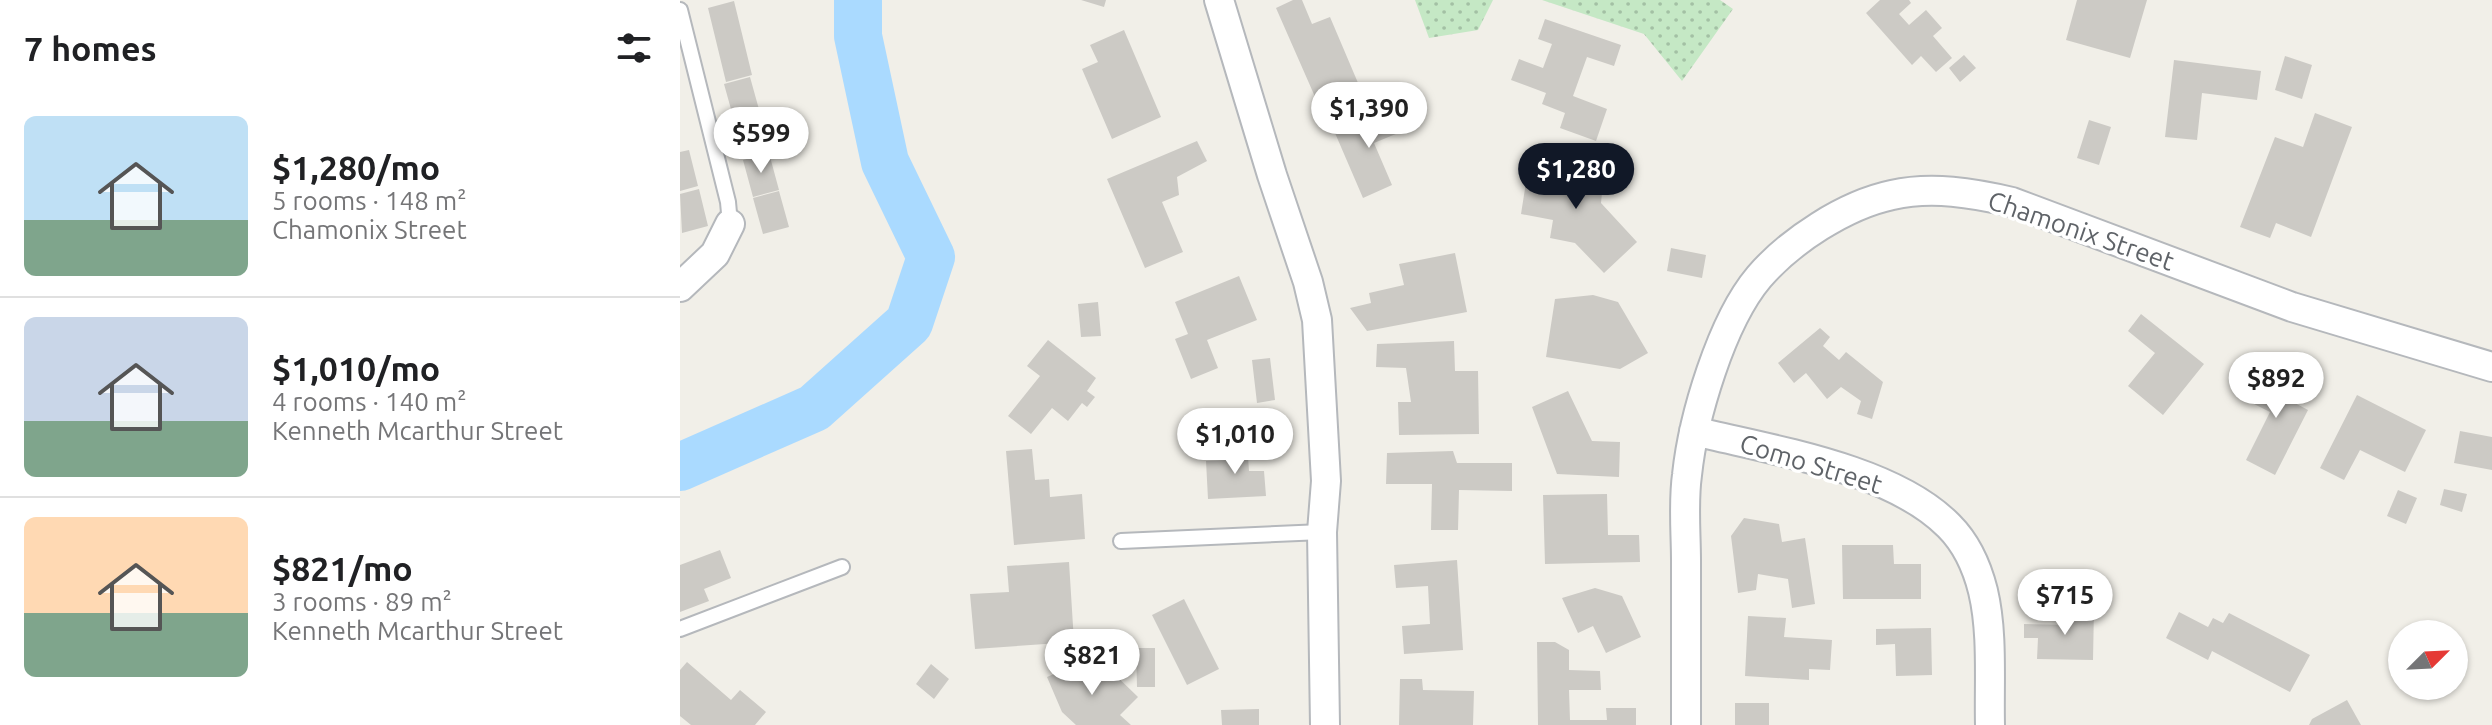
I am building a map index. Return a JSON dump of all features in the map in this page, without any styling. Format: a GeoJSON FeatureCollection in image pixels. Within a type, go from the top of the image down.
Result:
{"type":"FeatureCollection","features":[{"type":"Feature","properties":{"kind":"street"},"geometry":{"type":"LineString","coordinates":[[1219,0],[1308,282],[1317,320],[1326,481],[1322,532],[1325,725]]}},
{"type":"Feature","properties":{"kind":"street","name":"Chamonix Street"},"geometry":{"type":"LineString","coordinates":[[1686,725],[1686,478],[1694,431],[1732,320],[1758,278],[1795,243],[1836,216],[1891,195],[1934,190],[1972,193],[2012,202],[2292,307],[2492,367]]}},
{"type":"Feature","properties":{"kind":"street"},"geometry":{"type":"LineString","coordinates":[[680,287],[715,254],[730,224]]}},
{"type":"Feature","properties":{"kind":"street","name":"Como Street"},"geometry":{"type":"LineString","coordinates":[[1694,431],[1820,462],[1870,478],[1914,498],[1950,526],[1972,558],[1983,592],[1988,630],[1990,725]]}},
{"type":"Feature","properties":{"kind":"lane"},"geometry":{"type":"LineString","coordinates":[[680,10],[728,202],[730,224]]}},
{"type":"Feature","properties":{"kind":"lane"},"geometry":{"type":"LineString","coordinates":[[1121,541],[1322,532]]}},
{"type":"Feature","properties":{"kind":"lane"},"geometry":{"type":"LineString","coordinates":[[680,629],[842,567]]}},
{"type":"Feature","properties":{"kind":"green space"},"geometry":{"type":"Polygon","coordinates":[[[1415,0],[1493,0],[1478,30],[1429,38],[1415,0]]]}},
{"type":"Feature","properties":{"kind":"green space"},"geometry":{"type":"Polygon","coordinates":[[[1542,0],[1720,0],[1733,9],[1682,81],[1644,34],[1542,0]]]}},
{"type":"Feature","properties":{"kind":"building"},"geometry":{"type":"Polygon","coordinates":[[[1081,0],[1106,0],[1104,7],[1081,0]]]}},
{"type":"Feature","properties":{"kind":"building"},"geometry":{"type":"Polygon","coordinates":[[[1293,0],[1302,0],[1312,24],[1330,17],[1364,97],[1323,115],[1276,8],[1293,0]]]}},
{"type":"Feature","properties":{"kind":"building"},"geometry":{"type":"Polygon","coordinates":[[[1880,0],[1909,0],[1911,3],[1899,14],[1909,25],[1926,10],[1942,28],[1933,36],[1952,58],[1936,72],[1921,56],[1912,65],[1866,13],[1880,0]]]}},
{"type":"Feature","properties":{"kind":"building"},"geometry":{"type":"Polygon","coordinates":[[[2077,0],[2147,0],[2130,58],[2066,40],[2077,0]]]}},
{"type":"Feature","properties":{"kind":"building"},"geometry":{"type":"Polygon","coordinates":[[[734,1],[752,75],[726,82],[708,8],[734,1]]]}},
{"type":"Feature","properties":{"kind":"building"},"geometry":{"type":"Polygon","coordinates":[[[1545,19],[1621,45],[1614,66],[1587,57],[1573,96],[1607,109],[1596,141],[1560,128],[1565,113],[1542,104],[1546,93],[1511,80],[1519,59],[1543,68],[1552,44],[1538,39],[1545,19]]]}},
{"type":"Feature","properties":{"kind":"building"},"geometry":{"type":"Polygon","coordinates":[[[1124,30],[1161,117],[1112,139],[1082,69],[1098,62],[1090,45],[1124,30]]]}},
{"type":"Feature","properties":{"kind":"building"},"geometry":{"type":"Polygon","coordinates":[[[1964,55],[1976,68],[1960,82],[1949,68],[1964,55]]]}},
{"type":"Feature","properties":{"kind":"building"},"geometry":{"type":"Polygon","coordinates":[[[2285,56],[2312,65],[2302,99],[2275,90],[2285,56]]]}},
{"type":"Feature","properties":{"kind":"building"},"geometry":{"type":"Polygon","coordinates":[[[2174,60],[2261,71],[2257,100],[2202,93],[2197,140],[2165,137],[2174,60]]]}},
{"type":"Feature","properties":{"kind":"building"},"geometry":{"type":"Polygon","coordinates":[[[750,77],[760,113],[734,120],[724,84],[750,77]]]}},
{"type":"Feature","properties":{"kind":"building"},"geometry":{"type":"Polygon","coordinates":[[[1393,108],[1403,131],[1374,143],[1392,185],[1363,198],[1335,133],[1393,108]]]}},
{"type":"Feature","properties":{"kind":"building"},"geometry":{"type":"Polygon","coordinates":[[[2315,113],[2352,127],[2311,237],[2276,223],[2270,238],[2240,227],[2275,137],[2303,147],[2315,113]]]}},
{"type":"Feature","properties":{"kind":"building"},"geometry":{"type":"Polygon","coordinates":[[[760,115],[770,152],[744,159],[734,122],[760,115]]]}},
{"type":"Feature","properties":{"kind":"building"},"geometry":{"type":"Polygon","coordinates":[[[2089,120],[2111,127],[2099,165],[2077,158],[2089,120]]]}},
{"type":"Feature","properties":{"kind":"building"},"geometry":{"type":"Polygon","coordinates":[[[1197,141],[1207,161],[1177,177],[1179,195],[1162,202],[1183,252],[1145,268],[1107,179],[1197,141]]]}},
{"type":"Feature","properties":{"kind":"building"},"geometry":{"type":"Polygon","coordinates":[[[689,150],[698,186],[680,191],[680,152],[689,150]]]}},
{"type":"Feature","properties":{"kind":"building"},"geometry":{"type":"Polygon","coordinates":[[[769,153],[779,190],[753,197],[743,160],[769,153]]]}},
{"type":"Feature","properties":{"kind":"building"},"geometry":{"type":"Polygon","coordinates":[[[1529,163],[1604,172],[1601,203],[1637,242],[1604,273],[1575,243],[1550,238],[1553,220],[1521,214],[1529,163]]]}},
{"type":"Feature","properties":{"kind":"building"},"geometry":{"type":"Polygon","coordinates":[[[699,189],[708,226],[682,233],[680,194],[699,189]]]}},
{"type":"Feature","properties":{"kind":"building"},"geometry":{"type":"Polygon","coordinates":[[[779,191],[789,227],[763,234],[753,198],[779,191]]]}},
{"type":"Feature","properties":{"kind":"building"},"geometry":{"type":"Polygon","coordinates":[[[1671,248],[1706,255],[1702,278],[1667,271],[1671,248]]]}},
{"type":"Feature","properties":{"kind":"building"},"geometry":{"type":"Polygon","coordinates":[[[1455,253],[1467,312],[1367,331],[1350,308],[1371,303],[1369,293],[1404,285],[1399,264],[1455,253]]]}},
{"type":"Feature","properties":{"kind":"building"},"geometry":{"type":"Polygon","coordinates":[[[1239,276],[1257,320],[1207,340],[1218,368],[1191,379],[1175,339],[1188,334],[1175,302],[1239,276]]]}},
{"type":"Feature","properties":{"kind":"building"},"geometry":{"type":"Polygon","coordinates":[[[1593,295],[1618,302],[1648,353],[1620,369],[1546,357],[1555,299],[1593,295]]]}},
{"type":"Feature","properties":{"kind":"building"},"geometry":{"type":"Polygon","coordinates":[[[1098,302],[1101,336],[1081,337],[1078,304],[1098,302]]]}},
{"type":"Feature","properties":{"kind":"building"},"geometry":{"type":"Polygon","coordinates":[[[2141,314],[2204,364],[2163,415],[2128,386],[2155,353],[2128,331],[2141,314]]]}},
{"type":"Feature","properties":{"kind":"building"},"geometry":{"type":"Polygon","coordinates":[[[1820,328],[1830,337],[1823,346],[1839,360],[1846,352],[1883,382],[1872,419],[1857,414],[1861,401],[1841,387],[1827,399],[1806,373],[1794,383],[1778,363],[1820,328]]]}},
{"type":"Feature","properties":{"kind":"building"},"geometry":{"type":"Polygon","coordinates":[[[1048,340],[1096,378],[1087,391],[1095,397],[1087,407],[1082,403],[1068,421],[1052,408],[1031,434],[1008,416],[1040,376],[1027,366],[1048,340]]]}},
{"type":"Feature","properties":{"kind":"building"},"geometry":{"type":"Polygon","coordinates":[[[1454,341],[1455,371],[1478,371],[1479,434],[1399,435],[1398,402],[1411,402],[1406,368],[1376,367],[1377,344],[1454,341]]]}},
{"type":"Feature","properties":{"kind":"building"},"geometry":{"type":"Polygon","coordinates":[[[1270,358],[1275,400],[1257,403],[1252,360],[1270,358]]]}},
{"type":"Feature","properties":{"kind":"building"},"geometry":{"type":"Polygon","coordinates":[[[2290,366],[2307,375],[2293,402],[2308,410],[2275,475],[2246,460],[2270,412],[2240,397],[2249,379],[2277,393],[2290,366]]]}},
{"type":"Feature","properties":{"kind":"building"},"geometry":{"type":"Polygon","coordinates":[[[1568,391],[1592,441],[1620,442],[1619,477],[1557,474],[1532,407],[1568,391]]]}},
{"type":"Feature","properties":{"kind":"building"},"geometry":{"type":"Polygon","coordinates":[[[2357,395],[2426,430],[2405,472],[2360,450],[2344,480],[2320,468],[2357,395]]]}},
{"type":"Feature","properties":{"kind":"building"},"geometry":{"type":"Polygon","coordinates":[[[1270,410],[1271,429],[1248,431],[1247,412],[1270,410]]]}},
{"type":"Feature","properties":{"kind":"building"},"geometry":{"type":"Polygon","coordinates":[[[2460,431],[2492,437],[2492,470],[2454,463],[2460,431]]]}},
{"type":"Feature","properties":{"kind":"building"},"geometry":{"type":"Polygon","coordinates":[[[1247,441],[1249,471],[1264,471],[1266,496],[1208,499],[1206,461],[1228,460],[1232,442],[1247,441]]]}},
{"type":"Feature","properties":{"kind":"building"},"geometry":{"type":"Polygon","coordinates":[[[1032,449],[1035,480],[1049,479],[1050,497],[1082,494],[1085,539],[1014,545],[1006,451],[1032,449]]]}},
{"type":"Feature","properties":{"kind":"building"},"geometry":{"type":"Polygon","coordinates":[[[1453,451],[1457,463],[1512,463],[1512,491],[1459,490],[1458,530],[1431,530],[1432,484],[1386,484],[1387,453],[1453,451]]]}},
{"type":"Feature","properties":{"kind":"building"},"geometry":{"type":"Polygon","coordinates":[[[2444,489],[2467,494],[2462,512],[2440,505],[2444,489]]]}},
{"type":"Feature","properties":{"kind":"building"},"geometry":{"type":"Polygon","coordinates":[[[2398,490],[2417,498],[2406,524],[2387,516],[2398,490]]]}},
{"type":"Feature","properties":{"kind":"building"},"geometry":{"type":"Polygon","coordinates":[[[1607,494],[1608,535],[1639,535],[1640,562],[1545,564],[1543,495],[1607,494]]]}},
{"type":"Feature","properties":{"kind":"building"},"geometry":{"type":"Polygon","coordinates":[[[1744,518],[1779,524],[1782,542],[1805,538],[1815,604],[1792,608],[1788,579],[1758,574],[1756,590],[1738,593],[1731,536],[1744,518]]]}},
{"type":"Feature","properties":{"kind":"building"},"geometry":{"type":"Polygon","coordinates":[[[1842,545],[1893,545],[1894,564],[1921,564],[1921,599],[1843,599],[1842,545]]]}},
{"type":"Feature","properties":{"kind":"building"},"geometry":{"type":"Polygon","coordinates":[[[720,550],[731,578],[704,589],[709,601],[680,612],[680,565],[720,550]]]}},
{"type":"Feature","properties":{"kind":"building"},"geometry":{"type":"Polygon","coordinates":[[[1457,560],[1463,650],[1404,654],[1402,626],[1430,624],[1428,586],[1396,588],[1394,565],[1457,560]]]}},
{"type":"Feature","properties":{"kind":"building"},"geometry":{"type":"Polygon","coordinates":[[[1069,562],[1074,642],[975,649],[970,594],[1009,592],[1007,566],[1069,562]]]}},
{"type":"Feature","properties":{"kind":"building"},"geometry":{"type":"Polygon","coordinates":[[[1595,588],[1622,596],[1641,637],[1606,653],[1593,626],[1578,633],[1562,598],[1595,588]]]}},
{"type":"Feature","properties":{"kind":"building"},"geometry":{"type":"Polygon","coordinates":[[[1184,599],[1219,669],[1187,685],[1152,615],[1184,599]]]}},
{"type":"Feature","properties":{"kind":"building"},"geometry":{"type":"Polygon","coordinates":[[[2072,608],[2094,608],[2093,660],[2037,659],[2038,638],[2024,638],[2024,624],[2072,625],[2072,608]]]}},
{"type":"Feature","properties":{"kind":"building"},"geometry":{"type":"Polygon","coordinates":[[[2179,612],[2208,627],[2213,618],[2223,623],[2229,613],[2310,655],[2290,692],[2212,651],[2208,660],[2166,638],[2179,612]]]}},
{"type":"Feature","properties":{"kind":"building"},"geometry":{"type":"Polygon","coordinates":[[[1748,616],[1786,618],[1784,637],[1832,640],[1830,670],[1809,669],[1809,680],[1745,676],[1748,616]]]}},
{"type":"Feature","properties":{"kind":"building"},"geometry":{"type":"Polygon","coordinates":[[[1931,628],[1932,675],[1896,676],[1895,644],[1876,645],[1876,629],[1931,628]]]}},
{"type":"Feature","properties":{"kind":"building"},"geometry":{"type":"Polygon","coordinates":[[[1537,642],[1555,642],[1569,650],[1569,670],[1600,671],[1601,690],[1569,690],[1570,720],[1607,720],[1606,708],[1636,708],[1636,725],[1538,725],[1537,642]]]}},
{"type":"Feature","properties":{"kind":"building"},"geometry":{"type":"Polygon","coordinates":[[[1136,648],[1155,648],[1155,687],[1137,687],[1136,648]]]}},
{"type":"Feature","properties":{"kind":"building"},"geometry":{"type":"Polygon","coordinates":[[[687,662],[731,700],[740,690],[766,712],[755,725],[691,725],[680,716],[680,670],[687,662]]]}},
{"type":"Feature","properties":{"kind":"building"},"geometry":{"type":"Polygon","coordinates":[[[931,664],[949,679],[934,699],[916,684],[931,664]]]}},
{"type":"Feature","properties":{"kind":"building"},"geometry":{"type":"Polygon","coordinates":[[[1105,665],[1138,697],[1120,715],[1131,725],[1076,725],[1062,712],[1047,677],[1072,666],[1088,682],[1105,665]]]}},
{"type":"Feature","properties":{"kind":"building"},"geometry":{"type":"Polygon","coordinates":[[[1400,679],[1422,679],[1423,690],[1474,691],[1473,725],[1399,725],[1400,679]]]}},
{"type":"Feature","properties":{"kind":"building"},"geometry":{"type":"Polygon","coordinates":[[[2347,700],[2361,725],[2309,725],[2312,719],[2347,700]]]}},
{"type":"Feature","properties":{"kind":"building"},"geometry":{"type":"Polygon","coordinates":[[[1735,703],[1769,703],[1769,725],[1735,725],[1735,703]]]}},
{"type":"Feature","properties":{"kind":"building"},"geometry":{"type":"Polygon","coordinates":[[[1259,709],[1259,725],[1222,725],[1221,710],[1259,709]]]}},
{"type":"Feature","properties":{"kind":"waterway"},"geometry":{"type":"LineString","coordinates":[[680,467],[814,408],[909,323],[931,257],[885,162],[858,36],[858,0]]}}]}
